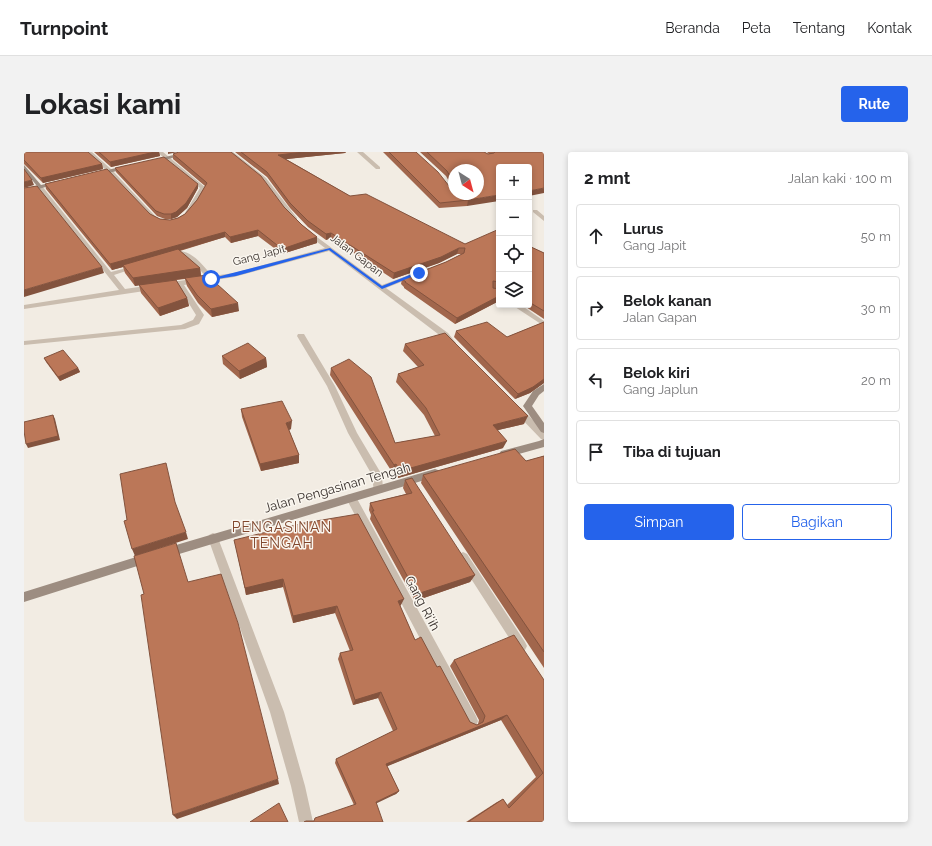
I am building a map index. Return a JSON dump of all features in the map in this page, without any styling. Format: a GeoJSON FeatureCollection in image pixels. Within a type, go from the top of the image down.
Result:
{"type":"FeatureCollection","features":[{"type":"Feature","properties":{"kind":"street"},"geometry":{"type":"LineString","coordinates":[[89,152],[110,171],[154,218],[161,224],[168,224]]}},
{"type":"Feature","properties":{"kind":"street"},"geometry":{"type":"LineString","coordinates":[[160,152],[203,188],[188,214],[184,216]]}},
{"type":"Feature","properties":{"kind":"street"},"geometry":{"type":"LineString","coordinates":[[145,163],[192,152]]}},
{"type":"Feature","properties":{"kind":"street","name":"Jalan Gapan"},"geometry":{"type":"LineString","coordinates":[[230,152],[264,179],[287,210],[305,229],[445,335],[456,346]]}},
{"type":"Feature","properties":{"kind":"street"},"geometry":{"type":"LineString","coordinates":[[360,152],[378,168]]}},
{"type":"Feature","properties":{"kind":"street"},"geometry":{"type":"LineString","coordinates":[[87,176],[131,166]]}},
{"type":"Feature","properties":{"kind":"street"},"geometry":{"type":"LineString","coordinates":[[24,167],[123,291]]}},
{"type":"Feature","properties":{"kind":"street"},"geometry":{"type":"LineString","coordinates":[[24,191],[64,182]]}},
{"type":"Feature","properties":{"kind":"street"},"geometry":{"type":"LineString","coordinates":[[535,211],[544,220]]}},
{"type":"Feature","properties":{"kind":"street","name":"Gang Japit"},"geometry":{"type":"LineString","coordinates":[[24,306],[234,275],[330,249]]}},
{"type":"Feature","properties":{"kind":"street"},"geometry":{"type":"LineString","coordinates":[[163,258],[185,253],[192,257],[211,279]]}},
{"type":"Feature","properties":{"kind":"street"},"geometry":{"type":"LineString","coordinates":[[110,274],[141,264]]}},
{"type":"Feature","properties":{"kind":"street"},"geometry":{"type":"LineString","coordinates":[[382,287],[419,273]]}},
{"type":"Feature","properties":{"kind":"street"},"geometry":{"type":"LineString","coordinates":[[24,343],[182,327],[196,322],[200,315],[180,284]]}},
{"type":"Feature","properties":{"kind":"street"},"geometry":{"type":"LineString","coordinates":[[520,308],[544,324]]}},
{"type":"Feature","properties":{"kind":"street"},"geometry":{"type":"LineString","coordinates":[[301,336],[331,386],[353,433],[376,475],[378,490]]}},
{"type":"Feature","properties":{"kind":"street"},"geometry":{"type":"LineString","coordinates":[[544,387],[536,393],[527,406],[544,430]]}},
{"type":"Feature","properties":{"kind":"street"},"geometry":{"type":"LineString","coordinates":[[511,403],[544,438]]}},
{"type":"Feature","properties":{"kind":"street"},"geometry":{"type":"LineString","coordinates":[[492,456],[542,444],[544,442]]}},
{"type":"Feature","properties":{"kind":"street","name":"Jalan Pengasinan Tengah"},"geometry":{"type":"LineString","coordinates":[[24,596],[213,538],[378,490],[414,483],[446,470]]}},
{"type":"Feature","properties":{"kind":"street","name":"Gang Ri'ih"},"geometry":{"type":"LineString","coordinates":[[351,498],[470,722]]}},
{"type":"Feature","properties":{"kind":"street"},"geometry":{"type":"LineString","coordinates":[[213,538],[277,712],[298,786],[306,822]]}},
{"type":"Feature","properties":{"kind":"street"},"geometry":{"type":"LineString","coordinates":[[455,545],[527,655]]}},
{"type":"Feature","properties":{"kind":"building"},"geometry":{"type":"Polygon","coordinates":[[[24,152],[88,152],[102,164],[41,178],[24,160],[24,152]]]}},
{"type":"Feature","properties":{"kind":"building"},"geometry":{"type":"Polygon","coordinates":[[[99,152],[155,152],[110,162],[99,152]]]}},
{"type":"Feature","properties":{"kind":"building"},"geometry":{"type":"Polygon","coordinates":[[[179,152],[231,152],[261,176],[284,207],[302,225],[317,237],[282,249],[258,230],[230,237],[225,232],[110,264],[45,184],[107,169],[150,214],[160,219],[170,220],[185,214],[197,200],[207,183],[173,154],[179,152]]]}},
{"type":"Feature","properties":{"kind":"building"},"geometry":{"type":"Polygon","coordinates":[[[241,152],[304,152],[278,155],[350,196],[366,194],[465,244],[496,230],[496,282],[493,281],[493,288],[496,288],[496,298],[457,318],[402,279],[446,262],[464,253],[465,248],[459,248],[441,257],[394,273],[331,233],[326,234],[308,221],[290,203],[267,172],[241,152]]]}},
{"type":"Feature","properties":{"kind":"building"},"geometry":{"type":"Polygon","coordinates":[[[389,152],[416,152],[438,172],[448,185],[448,200],[468,200],[440,203],[389,152]]]}},
{"type":"Feature","properties":{"kind":"building"},"geometry":{"type":"Polygon","coordinates":[[[427,152],[484,152],[488,154],[495,152],[544,152],[544,188],[532,190],[532,164],[496,164],[496,195],[484,197],[484,164],[448,164],[448,173],[427,152]]]}},
{"type":"Feature","properties":{"kind":"building"},"geometry":{"type":"Polygon","coordinates":[[[164,157],[198,184],[186,203],[176,212],[171,214],[164,214],[156,211],[115,168],[164,157]]]}},
{"type":"Feature","properties":{"kind":"building"},"geometry":{"type":"Polygon","coordinates":[[[24,169],[32,180],[24,182],[24,169]]]}},
{"type":"Feature","properties":{"kind":"building"},"geometry":{"type":"Polygon","coordinates":[[[37,186],[102,267],[24,290],[24,188],[37,186]]]}},
{"type":"Feature","properties":{"kind":"building"},"geometry":{"type":"Polygon","coordinates":[[[532,247],[544,253],[544,311],[532,304],[532,247]]]}},
{"type":"Feature","properties":{"kind":"building"},"geometry":{"type":"Polygon","coordinates":[[[178,249],[200,268],[133,278],[123,265],[178,249]]]}},
{"type":"Feature","properties":{"kind":"building"},"geometry":{"type":"Polygon","coordinates":[[[207,275],[238,303],[211,309],[197,295],[185,278],[207,275]]]}},
{"type":"Feature","properties":{"kind":"building"},"geometry":{"type":"Polygon","coordinates":[[[176,280],[187,298],[158,308],[139,285],[176,280]]]}},
{"type":"Feature","properties":{"kind":"building"},"geometry":{"type":"Polygon","coordinates":[[[487,322],[507,337],[544,322],[544,379],[533,387],[518,394],[456,331],[487,322]]]}},
{"type":"Feature","properties":{"kind":"building"},"geometry":{"type":"Polygon","coordinates":[[[445,333],[528,416],[493,425],[507,441],[400,471],[396,464],[394,465],[331,368],[349,359],[371,377],[395,443],[440,435],[426,408],[398,374],[424,365],[405,344],[445,333]]]}},
{"type":"Feature","properties":{"kind":"building"},"geometry":{"type":"Polygon","coordinates":[[[248,343],[266,358],[239,371],[222,356],[248,343]]]}},
{"type":"Feature","properties":{"kind":"building"},"geometry":{"type":"Polygon","coordinates":[[[63,350],[78,368],[58,377],[44,358],[63,350]]]}},
{"type":"Feature","properties":{"kind":"building"},"geometry":{"type":"Polygon","coordinates":[[[282,401],[292,421],[286,423],[299,455],[260,464],[241,409],[282,401]]]}},
{"type":"Feature","properties":{"kind":"building"},"geometry":{"type":"Polygon","coordinates":[[[53,415],[58,436],[26,444],[24,422],[53,415]]]}},
{"type":"Feature","properties":{"kind":"building"},"geometry":{"type":"Polygon","coordinates":[[[515,449],[526,461],[544,456],[544,652],[423,475],[515,449]]]}},
{"type":"Feature","properties":{"kind":"building"},"geometry":{"type":"Polygon","coordinates":[[[166,463],[175,502],[186,532],[132,549],[124,521],[127,520],[120,474],[166,463]]]}},
{"type":"Feature","properties":{"kind":"building"},"geometry":{"type":"Polygon","coordinates":[[[412,478],[475,575],[417,594],[372,511],[374,511],[370,503],[412,493],[405,480],[412,478]]]}},
{"type":"Feature","properties":{"kind":"building"},"geometry":{"type":"Polygon","coordinates":[[[358,514],[404,599],[398,601],[415,640],[421,637],[437,667],[440,666],[470,722],[477,725],[483,722],[485,716],[454,660],[514,635],[544,680],[544,822],[468,822],[503,799],[509,808],[543,773],[507,715],[386,764],[399,791],[376,802],[383,822],[304,822],[314,821],[315,818],[356,804],[336,759],[397,729],[381,692],[355,700],[340,653],[353,650],[337,606],[293,616],[283,579],[245,588],[234,540],[304,523],[358,514]]]}},
{"type":"Feature","properties":{"kind":"building"},"geometry":{"type":"Polygon","coordinates":[[[176,543],[188,582],[221,574],[238,623],[278,779],[173,815],[141,595],[144,594],[134,556],[176,543]]]}},
{"type":"Feature","properties":{"kind":"building"},"geometry":{"type":"Polygon","coordinates":[[[279,803],[288,822],[250,822],[279,803]]]}},
{"type":"Feature","properties":{"kind":"district","name":"PENGASINAN TENGAH"},"geometry":{"type":"Point","coordinates":[282,536]}},
{"type":"Feature","properties":{"kind":"route"},"geometry":{"type":"LineString","coordinates":[[211,279],[234,275],[330,249],[382,287],[419,273]]}}]}
